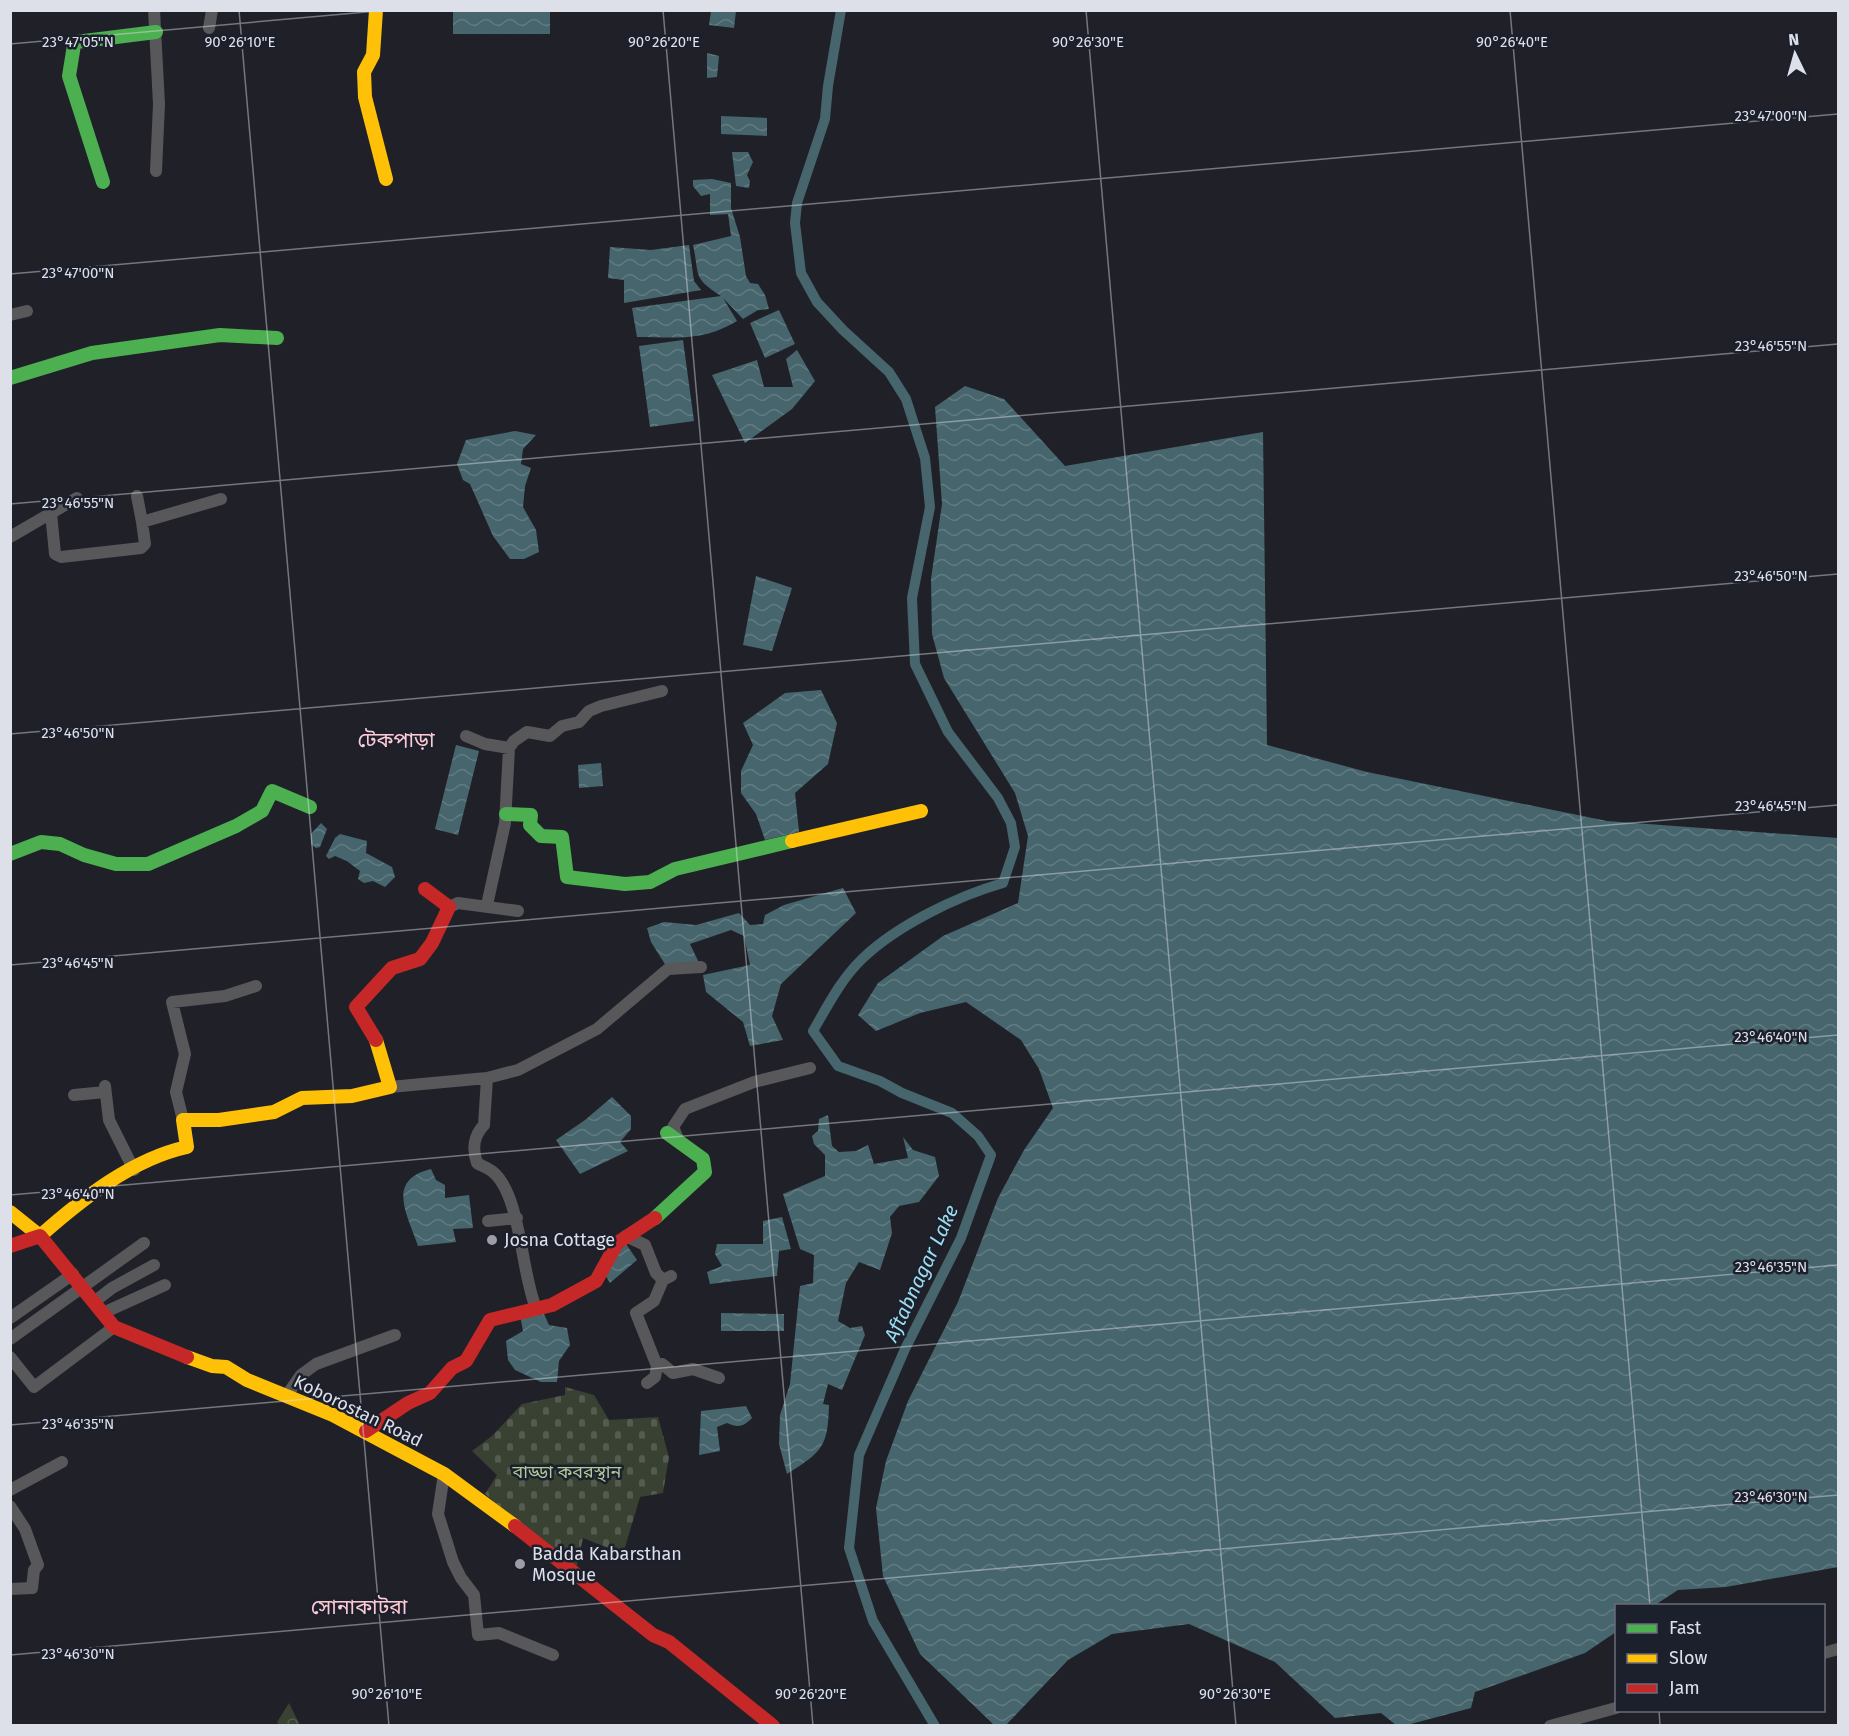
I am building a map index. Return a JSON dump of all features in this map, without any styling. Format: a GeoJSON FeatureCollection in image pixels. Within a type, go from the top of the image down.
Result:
{"type":"FeatureCollection","features":[{"type":"Feature","properties":{"kind":"street"},"geometry":{"type":"LineString","coordinates":[[154,10],[159,104],[156,171]]}},
{"type":"Feature","properties":{"kind":"street"},"geometry":{"type":"LineString","coordinates":[[209,28],[212,10]]}},
{"type":"Feature","properties":{"kind":"street"},"geometry":{"type":"LineString","coordinates":[[376,10],[373,55],[364,72],[364,97],[386,179]]}},
{"type":"Feature","properties":{"kind":"street"},"geometry":{"type":"LineString","coordinates":[[103,182],[69,76],[74,45],[76,42],[156,32]]}},
{"type":"Feature","properties":{"kind":"street"},"geometry":{"type":"LineString","coordinates":[[10,315],[27,311]]}},
{"type":"Feature","properties":{"kind":"street"},"geometry":{"type":"LineString","coordinates":[[10,378],[92,353],[220,335],[277,338]]}},
{"type":"Feature","properties":{"kind":"street"},"geometry":{"type":"LineString","coordinates":[[51,513],[55,554],[61,557],[141,548],[145,544],[137,496]]}},
{"type":"Feature","properties":{"kind":"street"},"geometry":{"type":"LineString","coordinates":[[10,537],[77,498]]}},
{"type":"Feature","properties":{"kind":"street"},"geometry":{"type":"LineString","coordinates":[[142,522],[221,499]]}},
{"type":"Feature","properties":{"kind":"street"},"geometry":{"type":"LineString","coordinates":[[487,905],[506,814],[509,748],[523,733],[550,736],[562,726],[579,722],[589,711],[601,706],[662,691]]}},
{"type":"Feature","properties":{"kind":"street"},"geometry":{"type":"LineString","coordinates":[[466,736],[485,744],[509,748]]}},
{"type":"Feature","properties":{"kind":"street"},"geometry":{"type":"LineString","coordinates":[[10,854],[41,842],[60,844],[84,855],[116,864],[148,864],[236,826],[262,811],[272,791],[310,807]]}},
{"type":"Feature","properties":{"kind":"street"},"geometry":{"type":"LineString","coordinates":[[506,814],[531,815],[530,825],[542,836],[562,837],[567,877],[625,885],[650,882],[675,869],[921,811]]}},
{"type":"Feature","properties":{"kind":"street"},"geometry":{"type":"LineString","coordinates":[[425,889],[448,907]]}},
{"type":"Feature","properties":{"kind":"street"},"geometry":{"type":"LineString","coordinates":[[390,1087],[375,1038],[356,1007],[392,968],[420,959],[432,943],[448,907],[458,903],[487,905],[518,911]]}},
{"type":"Feature","properties":{"kind":"street"},"geometry":{"type":"LineString","coordinates":[[183,1120],[219,1120],[265,1114],[302,1098],[352,1096],[390,1087],[487,1078],[518,1070],[597,1029],[668,969],[701,967]]}},
{"type":"Feature","properties":{"kind":"street"},"geometry":{"type":"LineString","coordinates":[[10,1246],[40,1236],[82,1199],[164,1152],[188,1147],[176,1092],[185,1054],[172,1002],[225,996],[256,986]]}},
{"type":"Feature","properties":{"kind":"street"},"geometry":{"type":"LineString","coordinates":[[680,1142],[673,1127],[685,1109],[754,1082],[810,1068]]}},
{"type":"Feature","properties":{"kind":"street"},"geometry":{"type":"LineString","coordinates":[[487,1078],[484,1125],[478,1131],[473,1152],[477,1162],[494,1173],[516,1218],[526,1281],[536,1308]]}},
{"type":"Feature","properties":{"kind":"street"},"geometry":{"type":"LineString","coordinates":[[74,1095],[105,1089],[109,1120],[134,1170]]}},
{"type":"Feature","properties":{"kind":"street"},"geometry":{"type":"LineString","coordinates":[[366,1431],[408,1402],[430,1393],[452,1368],[466,1361],[490,1320],[552,1305],[596,1281],[600,1269],[612,1258],[617,1244],[626,1236],[645,1227],[705,1172],[703,1159],[667,1133]]}},
{"type":"Feature","properties":{"kind":"street","name":"Koborostan Road"},"geometry":{"type":"LineString","coordinates":[[10,1212],[40,1236],[114,1327],[174,1353],[212,1366],[226,1367],[248,1380],[366,1431],[444,1474],[559,1558],[653,1635],[669,1642],[773,1725]]}},
{"type":"Feature","properties":{"kind":"street"},"geometry":{"type":"LineString","coordinates":[[488,1221],[516,1218]]}},
{"type":"Feature","properties":{"kind":"street"},"geometry":{"type":"LineString","coordinates":[[626,1236],[645,1245],[652,1257],[656,1273],[667,1278],[654,1301],[636,1313],[657,1366],[655,1377],[646,1383]]}},
{"type":"Feature","properties":{"kind":"street"},"geometry":{"type":"LineString","coordinates":[[10,1339],[144,1243]]}},
{"type":"Feature","properties":{"kind":"street"},"geometry":{"type":"LineString","coordinates":[[98,1307],[112,1288],[154,1265]]}},
{"type":"Feature","properties":{"kind":"street"},"geometry":{"type":"LineString","coordinates":[[10,1318],[73,1274]]}},
{"type":"Feature","properties":{"kind":"street"},"geometry":{"type":"LineString","coordinates":[[98,1307],[165,1286]]}},
{"type":"Feature","properties":{"kind":"street"},"geometry":{"type":"LineString","coordinates":[[10,1358],[34,1387],[114,1327]]}},
{"type":"Feature","properties":{"kind":"street"},"geometry":{"type":"LineString","coordinates":[[287,1395],[301,1375],[316,1364],[395,1335]]}},
{"type":"Feature","properties":{"kind":"street"},"geometry":{"type":"LineString","coordinates":[[657,1366],[662,1364],[673,1373],[693,1369],[719,1378]]}},
{"type":"Feature","properties":{"kind":"street"},"geometry":{"type":"LineString","coordinates":[[10,1490],[62,1462]]}},
{"type":"Feature","properties":{"kind":"street"},"geometry":{"type":"LineString","coordinates":[[444,1474],[438,1514],[453,1562],[461,1578],[474,1595],[478,1635],[499,1633],[553,1655]]}},
{"type":"Feature","properties":{"kind":"street"},"geometry":{"type":"LineString","coordinates":[[10,1506],[25,1529],[38,1566],[34,1570],[32,1588],[10,1589]]}},
{"type":"Feature","properties":{"kind":"street"},"geometry":{"type":"LineString","coordinates":[[1550,1725],[1615,1708]]}},
{"type":"Feature","properties":{"kind":"green space","name":"বাড্ডা কবরস্থান"},"geometry":{"type":"Polygon","coordinates":[[[565,1387],[594,1395],[609,1420],[658,1417],[669,1457],[663,1493],[640,1497],[623,1554],[583,1538],[576,1571],[485,1494],[497,1475],[472,1451],[492,1436],[522,1404],[565,1395],[565,1387]]]}},
{"type":"Feature","properties":{"kind":"green space"},"geometry":{"type":"Polygon","coordinates":[[[289,1703],[300,1725],[279,1725],[277,1722],[289,1703]]]}},
{"type":"Feature","properties":{"kind":"water"},"geometry":{"type":"Polygon","coordinates":[[[453,11],[550,11],[550,34],[453,34],[453,11]]]}},
{"type":"Feature","properties":{"kind":"water"},"geometry":{"type":"Polygon","coordinates":[[[711,11],[736,11],[734,28],[709,25],[711,11]]]}},
{"type":"Feature","properties":{"kind":"water"},"geometry":{"type":"Polygon","coordinates":[[[707,53],[719,56],[717,77],[707,78],[707,53]]]}},
{"type":"Feature","properties":{"kind":"water"},"geometry":{"type":"Polygon","coordinates":[[[721,116],[767,118],[767,136],[721,134],[721,116]]]}},
{"type":"Feature","properties":{"kind":"water"},"geometry":{"type":"Polygon","coordinates":[[[732,152],[748,152],[753,162],[747,175],[750,181],[749,188],[736,186],[732,152]]]}},
{"type":"Feature","properties":{"kind":"water"},"geometry":{"type":"Polygon","coordinates":[[[712,179],[731,183],[731,208],[740,237],[746,276],[750,283],[758,284],[765,295],[769,309],[758,310],[743,319],[723,298],[737,321],[724,328],[688,337],[637,337],[632,308],[721,296],[701,280],[693,245],[731,236],[728,214],[710,215],[710,194],[701,196],[693,186],[693,180],[712,179]]]}},
{"type":"Feature","properties":{"kind":"water"},"geometry":{"type":"Polygon","coordinates":[[[689,245],[694,281],[701,290],[624,303],[624,280],[608,278],[610,247],[651,250],[689,245]]]}},
{"type":"Feature","properties":{"kind":"water"},"geometry":{"type":"Polygon","coordinates":[[[779,310],[795,344],[765,358],[750,323],[779,310]]]}},
{"type":"Feature","properties":{"kind":"water"},"geometry":{"type":"Polygon","coordinates":[[[683,340],[694,421],[650,427],[639,346],[683,340]]]}},
{"type":"Feature","properties":{"kind":"water"},"geometry":{"type":"Polygon","coordinates":[[[797,350],[815,381],[792,409],[745,443],[712,375],[757,360],[764,387],[793,387],[786,359],[797,350]]]}},
{"type":"Feature","properties":{"kind":"water"},"geometry":{"type":"Polygon","coordinates":[[[965,386],[1004,399],[1065,466],[1263,432],[1267,745],[1367,772],[1607,821],[1838,838],[1838,1567],[1726,1587],[1678,1590],[1657,1604],[1615,1604],[1615,1633],[1585,1653],[1475,1692],[1471,1708],[1407,1725],[1396,1725],[1381,1713],[1335,1718],[1275,1662],[1189,1624],[1112,1634],[1068,1660],[1006,1725],[994,1725],[920,1654],[883,1576],[876,1508],[886,1461],[908,1401],[958,1302],[998,1198],[1024,1150],[1053,1108],[1039,1069],[1021,1040],[966,1002],[920,1013],[876,1031],[858,1015],[878,983],[943,936],[1018,903],[1028,836],[1015,793],[944,678],[932,634],[931,579],[942,504],[935,407],[965,386]]]}},
{"type":"Feature","properties":{"kind":"water"},"geometry":{"type":"Polygon","coordinates":[[[515,431],[536,435],[523,449],[521,464],[531,468],[525,486],[523,507],[536,530],[539,552],[524,559],[510,559],[493,536],[470,484],[463,480],[457,464],[466,440],[515,431]]]}},
{"type":"Feature","properties":{"kind":"water"},"geometry":{"type":"Polygon","coordinates":[[[756,576],[792,588],[772,651],[743,645],[756,576]]]}},
{"type":"Feature","properties":{"kind":"water"},"geometry":{"type":"Polygon","coordinates":[[[821,690],[837,723],[828,764],[795,793],[799,832],[765,840],[756,814],[741,793],[741,771],[753,745],[743,723],[785,693],[821,690]]]}},
{"type":"Feature","properties":{"kind":"water"},"geometry":{"type":"Polygon","coordinates":[[[456,745],[479,751],[458,835],[435,829],[456,745]]]}},
{"type":"Feature","properties":{"kind":"water"},"geometry":{"type":"Polygon","coordinates":[[[601,763],[603,786],[579,788],[578,765],[601,763]]]}},
{"type":"Feature","properties":{"kind":"water"},"geometry":{"type":"Polygon","coordinates":[[[321,823],[327,829],[320,847],[316,848],[311,844],[311,834],[321,823]]]}},
{"type":"Feature","properties":{"kind":"water"},"geometry":{"type":"Polygon","coordinates":[[[340,834],[367,841],[366,853],[392,867],[395,877],[385,887],[373,881],[364,883],[358,879],[360,871],[347,861],[335,856],[329,859],[326,856],[335,838],[340,834]]]}},
{"type":"Feature","properties":{"kind":"water"},"geometry":{"type":"Polygon","coordinates":[[[843,888],[856,913],[781,984],[772,1016],[783,1040],[750,1046],[743,1022],[706,992],[703,975],[750,965],[744,936],[731,930],[690,944],[701,967],[668,969],[651,942],[647,928],[664,922],[696,925],[739,913],[750,925],[763,924],[765,915],[784,905],[843,888]]]}},
{"type":"Feature","properties":{"kind":"water"},"geometry":{"type":"Polygon","coordinates":[[[612,1097],[631,1116],[631,1129],[620,1142],[628,1151],[580,1174],[556,1140],[612,1097]]]}},
{"type":"Feature","properties":{"kind":"water"},"geometry":{"type":"Polygon","coordinates":[[[828,1115],[832,1146],[839,1152],[856,1151],[868,1145],[874,1164],[908,1158],[903,1137],[913,1150],[935,1157],[939,1176],[919,1202],[899,1206],[890,1217],[892,1233],[880,1270],[859,1262],[846,1283],[838,1321],[850,1328],[862,1326],[865,1335],[842,1390],[828,1384],[823,1404],[829,1405],[827,1430],[821,1447],[808,1460],[787,1474],[779,1444],[780,1415],[790,1384],[800,1286],[813,1283],[814,1255],[800,1249],[783,1194],[825,1176],[825,1155],[814,1144],[812,1136],[818,1131],[819,1119],[828,1115]]]}},
{"type":"Feature","properties":{"kind":"water"},"geometry":{"type":"Polygon","coordinates":[[[431,1169],[436,1180],[445,1185],[445,1198],[469,1195],[473,1228],[453,1229],[456,1242],[418,1246],[406,1211],[404,1190],[408,1181],[417,1174],[431,1169]]]}},
{"type":"Feature","properties":{"kind":"water"},"geometry":{"type":"Polygon","coordinates":[[[782,1217],[791,1249],[779,1251],[777,1276],[710,1284],[707,1272],[722,1266],[715,1254],[717,1244],[763,1244],[763,1221],[782,1217]]]}},
{"type":"Feature","properties":{"kind":"water"},"geometry":{"type":"Polygon","coordinates":[[[626,1244],[637,1260],[610,1283],[602,1270],[626,1244]]]}},
{"type":"Feature","properties":{"kind":"water"},"geometry":{"type":"Polygon","coordinates":[[[721,1313],[784,1314],[784,1331],[721,1331],[721,1313]]]}},
{"type":"Feature","properties":{"kind":"water"},"geometry":{"type":"Polygon","coordinates":[[[544,1314],[549,1325],[567,1328],[570,1345],[559,1361],[557,1382],[541,1382],[515,1370],[508,1360],[506,1341],[523,1331],[520,1315],[544,1314]]]}},
{"type":"Feature","properties":{"kind":"water"},"geometry":{"type":"Polygon","coordinates":[[[746,1406],[752,1418],[740,1426],[727,1423],[717,1427],[720,1451],[699,1455],[701,1411],[746,1406]]]}},
{"type":"Feature","properties":{"kind":"waterway","name":"Aftabnagar Lake"},"geometry":{"type":"LineString","coordinates":[[841,10],[828,86],[825,119],[797,203],[795,223],[801,273],[817,302],[843,330],[889,372],[906,399],[925,458],[930,507],[912,598],[915,664],[948,732],[998,798],[1011,823],[1015,847],[1003,883],[928,913],[892,935],[862,959],[841,984],[813,1031],[838,1066],[880,1081],[902,1093],[952,1113],[978,1136],[991,1155],[961,1238],[905,1349],[859,1455],[849,1548],[873,1621],[935,1726]]}},
{"type":"Feature","properties":{"kind":"traffic: fast"},"geometry":{"type":"LineString","coordinates":[[103,182],[69,76],[74,45],[76,42],[156,32]]}},
{"type":"Feature","properties":{"kind":"traffic: fast"},"geometry":{"type":"LineString","coordinates":[[10,378],[92,353],[220,335],[277,338]]}},
{"type":"Feature","properties":{"kind":"traffic: fast"},"geometry":{"type":"LineString","coordinates":[[10,854],[41,842],[60,844],[84,855],[116,864],[148,864],[236,826],[262,811],[272,791],[310,807]]}},
{"type":"Feature","properties":{"kind":"traffic: fast"},"geometry":{"type":"LineString","coordinates":[[506,814],[531,815],[530,825],[541,836],[562,837],[567,877],[625,884],[650,882],[675,869],[792,841]]}},
{"type":"Feature","properties":{"kind":"traffic: fast"},"geometry":{"type":"LineString","coordinates":[[655,1218],[705,1172],[703,1159],[667,1133]]}},
{"type":"Feature","properties":{"kind":"traffic: slow"},"geometry":{"type":"LineString","coordinates":[[376,10],[373,55],[364,72],[365,97],[386,179]]}},
{"type":"Feature","properties":{"kind":"traffic: slow"},"geometry":{"type":"LineString","coordinates":[[792,841],[921,811]]}},
{"type":"Feature","properties":{"kind":"traffic: slow"},"geometry":{"type":"LineString","coordinates":[[10,1212],[40,1236],[90,1195],[127,1171],[147,1161],[187,1147],[183,1120],[219,1120],[274,1112],[302,1098],[352,1096],[390,1087],[376,1040]]}},
{"type":"Feature","properties":{"kind":"traffic: slow"},"geometry":{"type":"LineString","coordinates":[[187,1357],[212,1366],[226,1367],[247,1380],[333,1415],[444,1474],[515,1526]]}},
{"type":"Feature","properties":{"kind":"traffic: jam"},"geometry":{"type":"LineString","coordinates":[[376,1040],[356,1007],[392,968],[420,959],[432,943],[449,907],[425,889]]}},
{"type":"Feature","properties":{"kind":"traffic: jam"},"geometry":{"type":"LineString","coordinates":[[366,1431],[408,1403],[430,1393],[452,1368],[466,1361],[490,1320],[552,1305],[596,1281],[617,1243],[655,1218]]}},
{"type":"Feature","properties":{"kind":"traffic: jam"},"geometry":{"type":"LineString","coordinates":[[10,1246],[40,1236],[114,1327],[187,1357]]}},
{"type":"Feature","properties":{"kind":"traffic: jam"},"geometry":{"type":"LineString","coordinates":[[515,1526],[653,1635],[669,1642],[773,1726]]}},
{"type":"Feature","properties":{"kind":"place","name":"Josna Cottage"},"geometry":{"type":"Point","coordinates":[492,1240]}},
{"type":"Feature","properties":{"kind":"place","name":"Badda Kabarsthan Mosque"},"geometry":{"type":"Point","coordinates":[520,1564]}},
{"type":"Feature","properties":{"kind":"district","name":"টেকপাড়া"},"geometry":{"type":"Point","coordinates":[396,740]}},
{"type":"Feature","properties":{"kind":"district","name":"সোনাকাটরা"},"geometry":{"type":"Point","coordinates":[359,1607]}}]}
